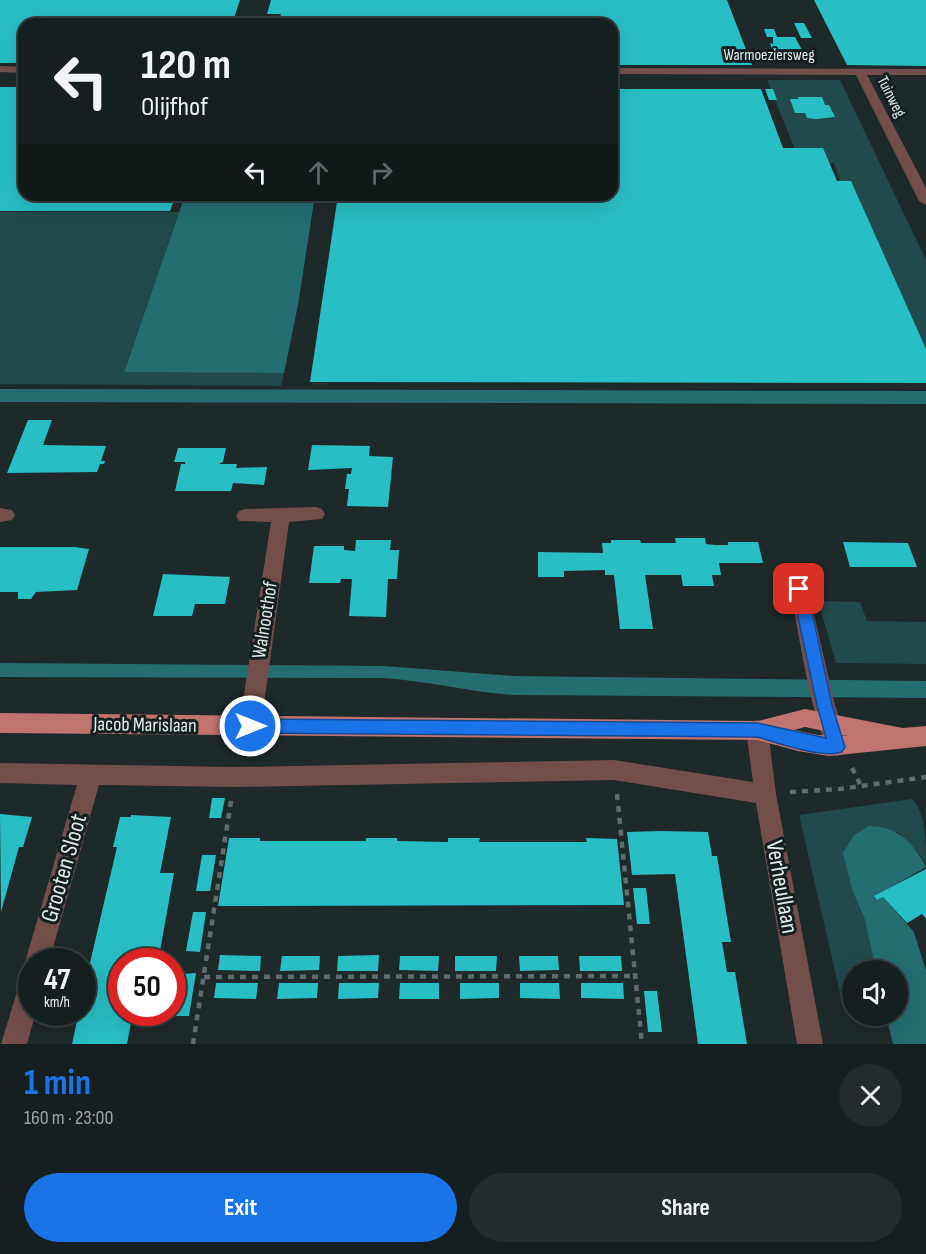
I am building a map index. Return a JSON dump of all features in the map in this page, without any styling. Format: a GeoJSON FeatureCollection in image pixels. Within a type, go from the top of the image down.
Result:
{"type":"FeatureCollection","features":[{"type":"Feature","properties":{"kind":"main road","name":"Jacob Marislaan"},"geometry":{"type":"LineString","coordinates":[[757,730],[827,713],[904,736]]}},
{"type":"Feature","properties":{"kind":"main road","name":"Jacob Marislaan"},"geometry":{"type":"LineString","coordinates":[[0,723],[757,730],[837,747],[904,736],[926,736]]}},
{"type":"Feature","properties":{"kind":"street"},"geometry":{"type":"LineString","coordinates":[[0,69],[18,70]]}},
{"type":"Feature","properties":{"kind":"street","name":"Warmoeziersweg"},"geometry":{"type":"LineString","coordinates":[[618,71],[926,72]]}},
{"type":"Feature","properties":{"kind":"street","name":"Tuinweg"},"geometry":{"type":"LineString","coordinates":[[860,72],[926,201]]}},
{"type":"Feature","properties":{"kind":"street"},"geometry":{"type":"LineString","coordinates":[[245,516],[316,514]]}},
{"type":"Feature","properties":{"kind":"street","name":"Walnoothof"},"geometry":{"type":"LineString","coordinates":[[250,726],[259,652],[281,515]]}},
{"type":"Feature","properties":{"kind":"street"},"geometry":{"type":"LineString","coordinates":[[799,589],[837,747]]}},
{"type":"Feature","properties":{"kind":"street","name":"Verheullaan"},"geometry":{"type":"LineString","coordinates":[[757,730],[765,794],[810,1044]]}},
{"type":"Feature","properties":{"kind":"street"},"geometry":{"type":"LineString","coordinates":[[0,773],[235,777],[614,770],[765,794]]}},
{"type":"Feature","properties":{"kind":"street","name":"Grooten Sloot"},"geometry":{"type":"LineString","coordinates":[[42,948],[91,774]]}},
{"type":"Feature","properties":{"kind":"street"},"geometry":{"type":"LineString","coordinates":[[14,1044],[19,1026]]}},
{"type":"Feature","properties":{"kind":"path"},"geometry":{"type":"LineString","coordinates":[[614,770],[642,1044]]}},
{"type":"Feature","properties":{"kind":"path"},"geometry":{"type":"LineString","coordinates":[[194,1044],[235,777]]}},
{"type":"Feature","properties":{"kind":"path"},"geometry":{"type":"LineString","coordinates":[[765,794],[840,789],[926,777]]}},
{"type":"Feature","properties":{"kind":"path"},"geometry":{"type":"LineString","coordinates":[[204,977],[634,976]]}},
{"type":"Feature","properties":{"kind":"shaded area"},"geometry":{"type":"Polygon","coordinates":[[[767,80],[840,80],[926,260],[926,352],[840,182],[834,163],[800,162],[767,80]]]}},
{"type":"Feature","properties":{"kind":"shaded area"},"geometry":{"type":"Polygon","coordinates":[[[183,201],[314,201],[298,305],[284,373],[124,372],[183,201]]]}},
{"type":"Feature","properties":{"kind":"shaded area"},"geometry":{"type":"Polygon","coordinates":[[[0,212],[179,212],[124,371],[284,373],[281,386],[0,384],[0,212]]]}},
{"type":"Feature","properties":{"kind":"shaded area"},"geometry":{"type":"Polygon","coordinates":[[[0,389],[926,391],[926,404],[0,402],[0,389]]]}},
{"type":"Feature","properties":{"kind":"shaded area"},"geometry":{"type":"Polygon","coordinates":[[[818,601],[860,602],[867,621],[926,622],[926,664],[836,663],[818,601]]]}},
{"type":"Feature","properties":{"kind":"shaded area"},"geometry":{"type":"Polygon","coordinates":[[[0,663],[384,666],[513,676],[926,681],[926,698],[513,695],[384,678],[0,677],[0,663]]]}},
{"type":"Feature","properties":{"kind":"shaded area"},"geometry":{"type":"Polygon","coordinates":[[[912,799],[923,820],[926,864],[917,851],[897,831],[853,892],[864,917],[874,960],[842,960],[842,1002],[799,815],[912,799]]]}},
{"type":"Feature","properties":{"kind":"shaded area"},"geometry":{"type":"Polygon","coordinates":[[[869,826],[888,829],[904,837],[910,843],[926,867],[874,897],[877,900],[883,897],[914,932],[926,971],[926,1044],[893,1044],[888,1026],[908,1026],[908,960],[874,960],[864,917],[853,892],[843,853],[854,835],[869,826]]]}},
{"type":"Feature","properties":{"kind":"building"},"geometry":{"type":"Polygon","coordinates":[[[0,0],[240,0],[234,18],[18,18],[18,63],[0,63],[0,0]]]}},
{"type":"Feature","properties":{"kind":"building"},"geometry":{"type":"Polygon","coordinates":[[[271,0],[727,0],[752,65],[618,65],[618,18],[280,18],[281,14],[267,14],[271,0]]]}},
{"type":"Feature","properties":{"kind":"building"},"geometry":{"type":"Polygon","coordinates":[[[814,0],[926,0],[926,66],[847,65],[814,0]]]}},
{"type":"Feature","properties":{"kind":"building"},"geometry":{"type":"Polygon","coordinates":[[[794,23],[804,23],[812,38],[801,38],[794,23]]]}},
{"type":"Feature","properties":{"kind":"building"},"geometry":{"type":"Polygon","coordinates":[[[764,29],[774,29],[777,37],[795,37],[802,50],[772,49],[770,43],[773,44],[773,37],[767,37],[764,29]]]}},
{"type":"Feature","properties":{"kind":"building"},"geometry":{"type":"Polygon","coordinates":[[[0,87],[18,87],[18,201],[174,201],[170,211],[0,211],[0,87]]]}},
{"type":"Feature","properties":{"kind":"building"},"geometry":{"type":"Polygon","coordinates":[[[618,89],[761,89],[783,148],[823,148],[837,181],[851,181],[926,349],[926,383],[310,382],[337,201],[618,201],[618,89]]]}},
{"type":"Feature","properties":{"kind":"building"},"geometry":{"type":"Polygon","coordinates":[[[765,89],[773,89],[777,100],[769,100],[765,89]]]}},
{"type":"Feature","properties":{"kind":"building"},"geometry":{"type":"Polygon","coordinates":[[[798,97],[822,97],[825,105],[829,105],[835,117],[816,119],[807,118],[805,113],[795,113],[790,99],[799,99],[798,97]]]}},
{"type":"Feature","properties":{"kind":"building"},"geometry":{"type":"Polygon","coordinates":[[[28,420],[52,420],[43,445],[106,446],[101,461],[105,461],[104,464],[100,464],[97,472],[7,473],[28,420]]]}},
{"type":"Feature","properties":{"kind":"building"},"geometry":{"type":"Polygon","coordinates":[[[312,445],[370,446],[369,456],[393,457],[388,507],[347,506],[349,489],[345,489],[347,474],[351,474],[352,468],[308,470],[312,445]]]}},
{"type":"Feature","properties":{"kind":"building"},"geometry":{"type":"Polygon","coordinates":[[[178,448],[226,448],[223,462],[219,464],[237,464],[236,468],[267,467],[264,485],[233,483],[231,491],[175,491],[181,464],[185,464],[185,462],[174,462],[178,448]]]}},
{"type":"Feature","properties":{"kind":"building"},"geometry":{"type":"Polygon","coordinates":[[[675,538],[705,538],[706,544],[715,545],[728,545],[728,542],[758,542],[763,563],[719,563],[721,575],[712,575],[714,586],[683,586],[681,575],[645,575],[653,629],[620,629],[614,575],[605,575],[605,570],[564,571],[564,577],[538,577],[538,552],[603,553],[602,543],[611,543],[611,540],[676,543],[675,538]]]}},
{"type":"Feature","properties":{"kind":"building"},"geometry":{"type":"Polygon","coordinates":[[[356,540],[391,540],[390,550],[399,550],[397,579],[388,579],[386,617],[349,616],[352,579],[341,579],[340,583],[309,583],[314,546],[344,546],[344,550],[355,551],[356,540]]]}},
{"type":"Feature","properties":{"kind":"building"},"geometry":{"type":"Polygon","coordinates":[[[843,542],[908,543],[917,567],[850,567],[843,542]]]}},
{"type":"Feature","properties":{"kind":"building"},"geometry":{"type":"Polygon","coordinates":[[[0,547],[89,549],[77,590],[36,592],[31,599],[18,599],[18,592],[0,592],[0,547]]]}},
{"type":"Feature","properties":{"kind":"building"},"geometry":{"type":"Polygon","coordinates":[[[163,574],[230,577],[225,604],[195,604],[192,616],[153,616],[163,574]]]}},
{"type":"Feature","properties":{"kind":"building"},"geometry":{"type":"Polygon","coordinates":[[[212,798],[225,798],[221,818],[209,818],[212,798]]]}},
{"type":"Feature","properties":{"kind":"building"},"geometry":{"type":"Polygon","coordinates":[[[0,814],[32,817],[23,847],[19,847],[1,912],[0,814]]]}},
{"type":"Feature","properties":{"kind":"building"},"geometry":{"type":"Polygon","coordinates":[[[131,815],[171,817],[160,873],[174,873],[161,948],[108,948],[108,1026],[130,1026],[127,1044],[72,1044],[76,1026],[96,1026],[96,948],[93,948],[117,847],[113,847],[120,817],[131,817],[131,815]]]}},
{"type":"Feature","properties":{"kind":"building"},"geometry":{"type":"Polygon","coordinates":[[[627,832],[708,832],[712,856],[717,856],[731,942],[722,942],[727,972],[735,972],[747,1044],[698,1044],[675,874],[632,875],[627,832]]]}},
{"type":"Feature","properties":{"kind":"building"},"geometry":{"type":"Polygon","coordinates":[[[229,838],[260,838],[260,841],[366,841],[366,838],[397,838],[397,841],[448,842],[448,838],[480,838],[479,842],[587,842],[586,838],[617,839],[624,905],[218,906],[229,838]]]}},
{"type":"Feature","properties":{"kind":"building"},"geometry":{"type":"Polygon","coordinates":[[[202,855],[216,855],[210,891],[196,891],[202,855]]]}},
{"type":"Feature","properties":{"kind":"building"},"geometry":{"type":"Polygon","coordinates":[[[926,869],[926,919],[922,914],[907,923],[883,897],[877,900],[874,896],[926,869]]]}},
{"type":"Feature","properties":{"kind":"building"},"geometry":{"type":"Polygon","coordinates":[[[633,888],[646,888],[650,924],[637,924],[633,888]]]}},
{"type":"Feature","properties":{"kind":"building"},"geometry":{"type":"Polygon","coordinates":[[[193,912],[206,912],[200,952],[186,951],[193,912]]]}},
{"type":"Feature","properties":{"kind":"building"},"geometry":{"type":"Polygon","coordinates":[[[220,955],[261,956],[260,971],[218,970],[220,955]]]}},
{"type":"Feature","properties":{"kind":"building"},"geometry":{"type":"Polygon","coordinates":[[[379,955],[378,971],[337,971],[338,956],[379,955]]]}},
{"type":"Feature","properties":{"kind":"building"},"geometry":{"type":"Polygon","coordinates":[[[282,956],[320,956],[319,970],[280,971],[282,956]]]}},
{"type":"Feature","properties":{"kind":"building"},"geometry":{"type":"Polygon","coordinates":[[[400,956],[439,956],[438,971],[399,970],[400,956]]]}},
{"type":"Feature","properties":{"kind":"building"},"geometry":{"type":"Polygon","coordinates":[[[455,956],[497,956],[496,971],[455,971],[455,956]]]}},
{"type":"Feature","properties":{"kind":"building"},"geometry":{"type":"Polygon","coordinates":[[[519,956],[558,956],[559,970],[520,971],[519,956]]]}},
{"type":"Feature","properties":{"kind":"building"},"geometry":{"type":"Polygon","coordinates":[[[579,956],[621,956],[622,971],[580,971],[579,956]]]}},
{"type":"Feature","properties":{"kind":"building"},"geometry":{"type":"Polygon","coordinates":[[[196,973],[189,1016],[186,1016],[186,974],[196,973]]]}},
{"type":"Feature","properties":{"kind":"building"},"geometry":{"type":"Polygon","coordinates":[[[216,983],[258,983],[256,999],[214,998],[216,983]]]}},
{"type":"Feature","properties":{"kind":"building"},"geometry":{"type":"Polygon","coordinates":[[[279,983],[318,983],[317,998],[277,999],[279,983]]]}},
{"type":"Feature","properties":{"kind":"building"},"geometry":{"type":"Polygon","coordinates":[[[339,983],[379,983],[378,998],[338,999],[339,983]]]}},
{"type":"Feature","properties":{"kind":"building"},"geometry":{"type":"Polygon","coordinates":[[[400,983],[439,983],[439,999],[399,999],[400,983]]]}},
{"type":"Feature","properties":{"kind":"building"},"geometry":{"type":"Polygon","coordinates":[[[460,983],[499,983],[499,998],[460,999],[460,983]]]}},
{"type":"Feature","properties":{"kind":"building"},"geometry":{"type":"Polygon","coordinates":[[[520,983],[559,983],[560,999],[520,998],[520,983]]]}},
{"type":"Feature","properties":{"kind":"building"},"geometry":{"type":"Polygon","coordinates":[[[581,983],[623,983],[624,999],[581,998],[581,983]]]}},
{"type":"Feature","properties":{"kind":"building"},"geometry":{"type":"Polygon","coordinates":[[[644,991],[657,991],[662,1032],[648,1032],[644,991]]]}},
{"type":"Feature","properties":{"kind":"route"},"geometry":{"type":"LineString","coordinates":[[250,726],[757,730],[837,747],[825,705],[799,589]]}}]}
